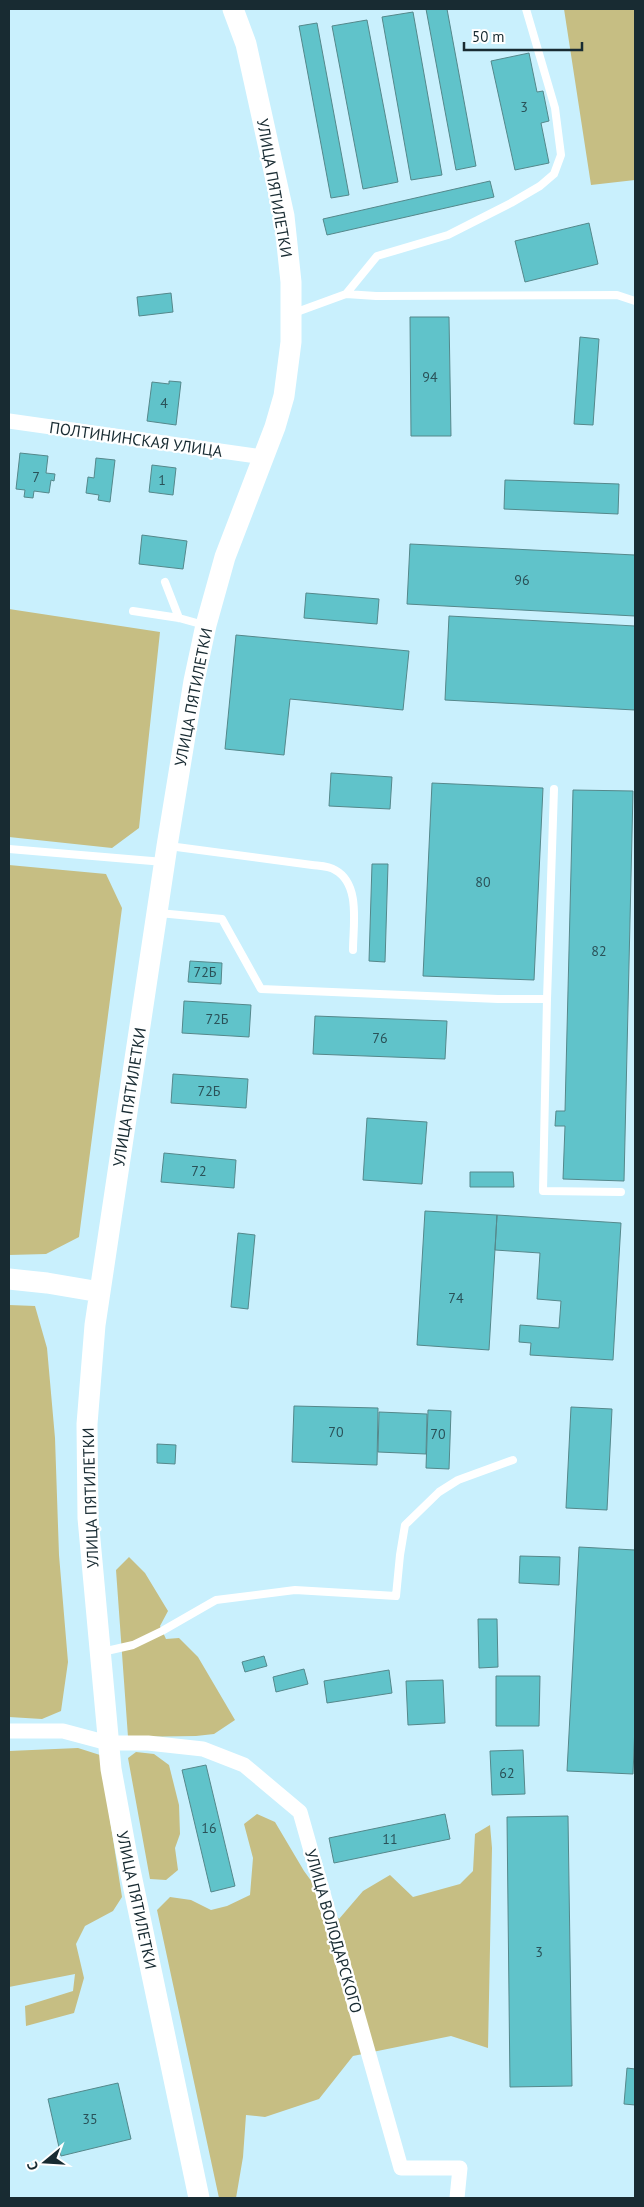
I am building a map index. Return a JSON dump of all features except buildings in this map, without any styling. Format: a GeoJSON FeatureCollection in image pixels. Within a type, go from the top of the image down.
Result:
{"type":"FeatureCollection","features":[{"type":"Feature","properties":{"kind":"main road","name":"УЛИЦА ПЯТИЛЕТКИ"},"geometry":{"type":"LineString","coordinates":[[199,2198],[126,1851],[108,1743],[88,1518],[86,1462],[88,1392],[100,1292],[184,733],[206,626],[225,557],[284,396],[292,314],[284,216],[246,44],[233,9]]}},
{"type":"Feature","properties":{"kind":"main road"},"geometry":{"type":"LineString","coordinates":[[9,1280],[47,1283],[100,1292]]}},
{"type":"Feature","properties":{"kind":"street","name":"ПОЛТИНИНСКАЯ УЛИЦА"},"geometry":{"type":"LineString","coordinates":[[9,421],[263,457]]}},
{"type":"Feature","properties":{"kind":"street"},"geometry":{"type":"LineString","coordinates":[[9,1731],[63,1731],[108,1743]]}},
{"type":"Feature","properties":{"kind":"street","name":"УЛИЦА ВОЛОДАРСКОГО"},"geometry":{"type":"LineString","coordinates":[[108,1743],[148,1743],[203,1749],[244,1765],[300,1812],[400,2168],[460,2168],[457,2198]]}},
{"type":"Feature","properties":{"kind":"lane"},"geometry":{"type":"LineString","coordinates":[[346,294],[376,256],[448,235],[511,203],[540,186],[554,174],[561,155],[555,108],[526,9]]}},
{"type":"Feature","properties":{"kind":"lane"},"geometry":{"type":"LineString","coordinates":[[292,314],[346,294],[376,296],[617,295],[635,301]]}},
{"type":"Feature","properties":{"kind":"lane"},"geometry":{"type":"LineString","coordinates":[[165,582],[179,618]]}},
{"type":"Feature","properties":{"kind":"lane"},"geometry":{"type":"LineString","coordinates":[[133,611],[179,618],[206,626]]}},
{"type":"Feature","properties":{"kind":"lane"},"geometry":{"type":"LineString","coordinates":[[554,789],[547,999],[544,1191],[621,1192]]}},
{"type":"Feature","properties":{"kind":"lane"},"geometry":{"type":"LineString","coordinates":[[9,849],[165,854],[312,865],[334,869],[346,880],[353,895],[353,950]]}},
{"type":"Feature","properties":{"kind":"lane"},"geometry":{"type":"LineString","coordinates":[[157,912],[222,919],[261,989],[498,1000],[547,999]]}},
{"type":"Feature","properties":{"kind":"lane"},"geometry":{"type":"LineString","coordinates":[[100,1652],[133,1644],[162,1631],[216,1600],[295,1590],[396,1596],[400,1555],[406,1525],[439,1492],[451,1484],[512,1460]]}},
{"type":"Feature","properties":{"kind":"shaded area"},"geometry":{"type":"Polygon","coordinates":[[[564,9],[635,9],[635,180],[591,185],[564,9]]]}},
{"type":"Feature","properties":{"kind":"shaded area"},"geometry":{"type":"Polygon","coordinates":[[[9,609],[160,632],[139,828],[112,848],[9,837],[9,609]]]}},
{"type":"Feature","properties":{"kind":"shaded area"},"geometry":{"type":"Polygon","coordinates":[[[9,865],[106,874],[122,908],[79,1237],[46,1254],[9,1255],[9,865]]]}},
{"type":"Feature","properties":{"kind":"shaded area"},"geometry":{"type":"Polygon","coordinates":[[[9,1305],[35,1306],[47,1348],[55,1438],[59,1555],[68,1662],[61,1711],[42,1719],[9,1717],[9,1305]]]}},
{"type":"Feature","properties":{"kind":"shaded area"},"geometry":{"type":"Polygon","coordinates":[[[129,1557],[145,1573],[168,1611],[160,1626],[166,1639],[179,1638],[198,1657],[235,1720],[214,1734],[128,1737],[116,1570],[129,1557]]]}},
{"type":"Feature","properties":{"kind":"shaded area"},"geometry":{"type":"Polygon","coordinates":[[[78,1748],[100,1755],[122,1897],[113,1911],[85,1926],[76,1944],[84,1978],[74,2013],[26,2026],[25,2006],[73,1991],[75,1974],[9,1987],[9,1751],[78,1748]]]}},
{"type":"Feature","properties":{"kind":"shaded area"},"geometry":{"type":"Polygon","coordinates":[[[136,1752],[154,1754],[169,1765],[179,1805],[180,1834],[175,1848],[178,1870],[166,1880],[150,1879],[128,1758],[136,1752]]]}},
{"type":"Feature","properties":{"kind":"shaded area"},"geometry":{"type":"Polygon","coordinates":[[[257,1814],[275,1822],[304,1871],[339,1919],[363,1891],[390,1875],[413,1897],[460,1884],[473,1871],[475,1834],[490,1825],[492,1848],[488,2048],[451,2036],[353,2056],[319,2099],[265,2117],[246,2115],[243,2157],[236,2198],[219,2198],[157,1910],[170,1897],[191,1900],[211,1910],[227,1906],[250,1895],[253,1858],[244,1824],[257,1814]]]}}]}
